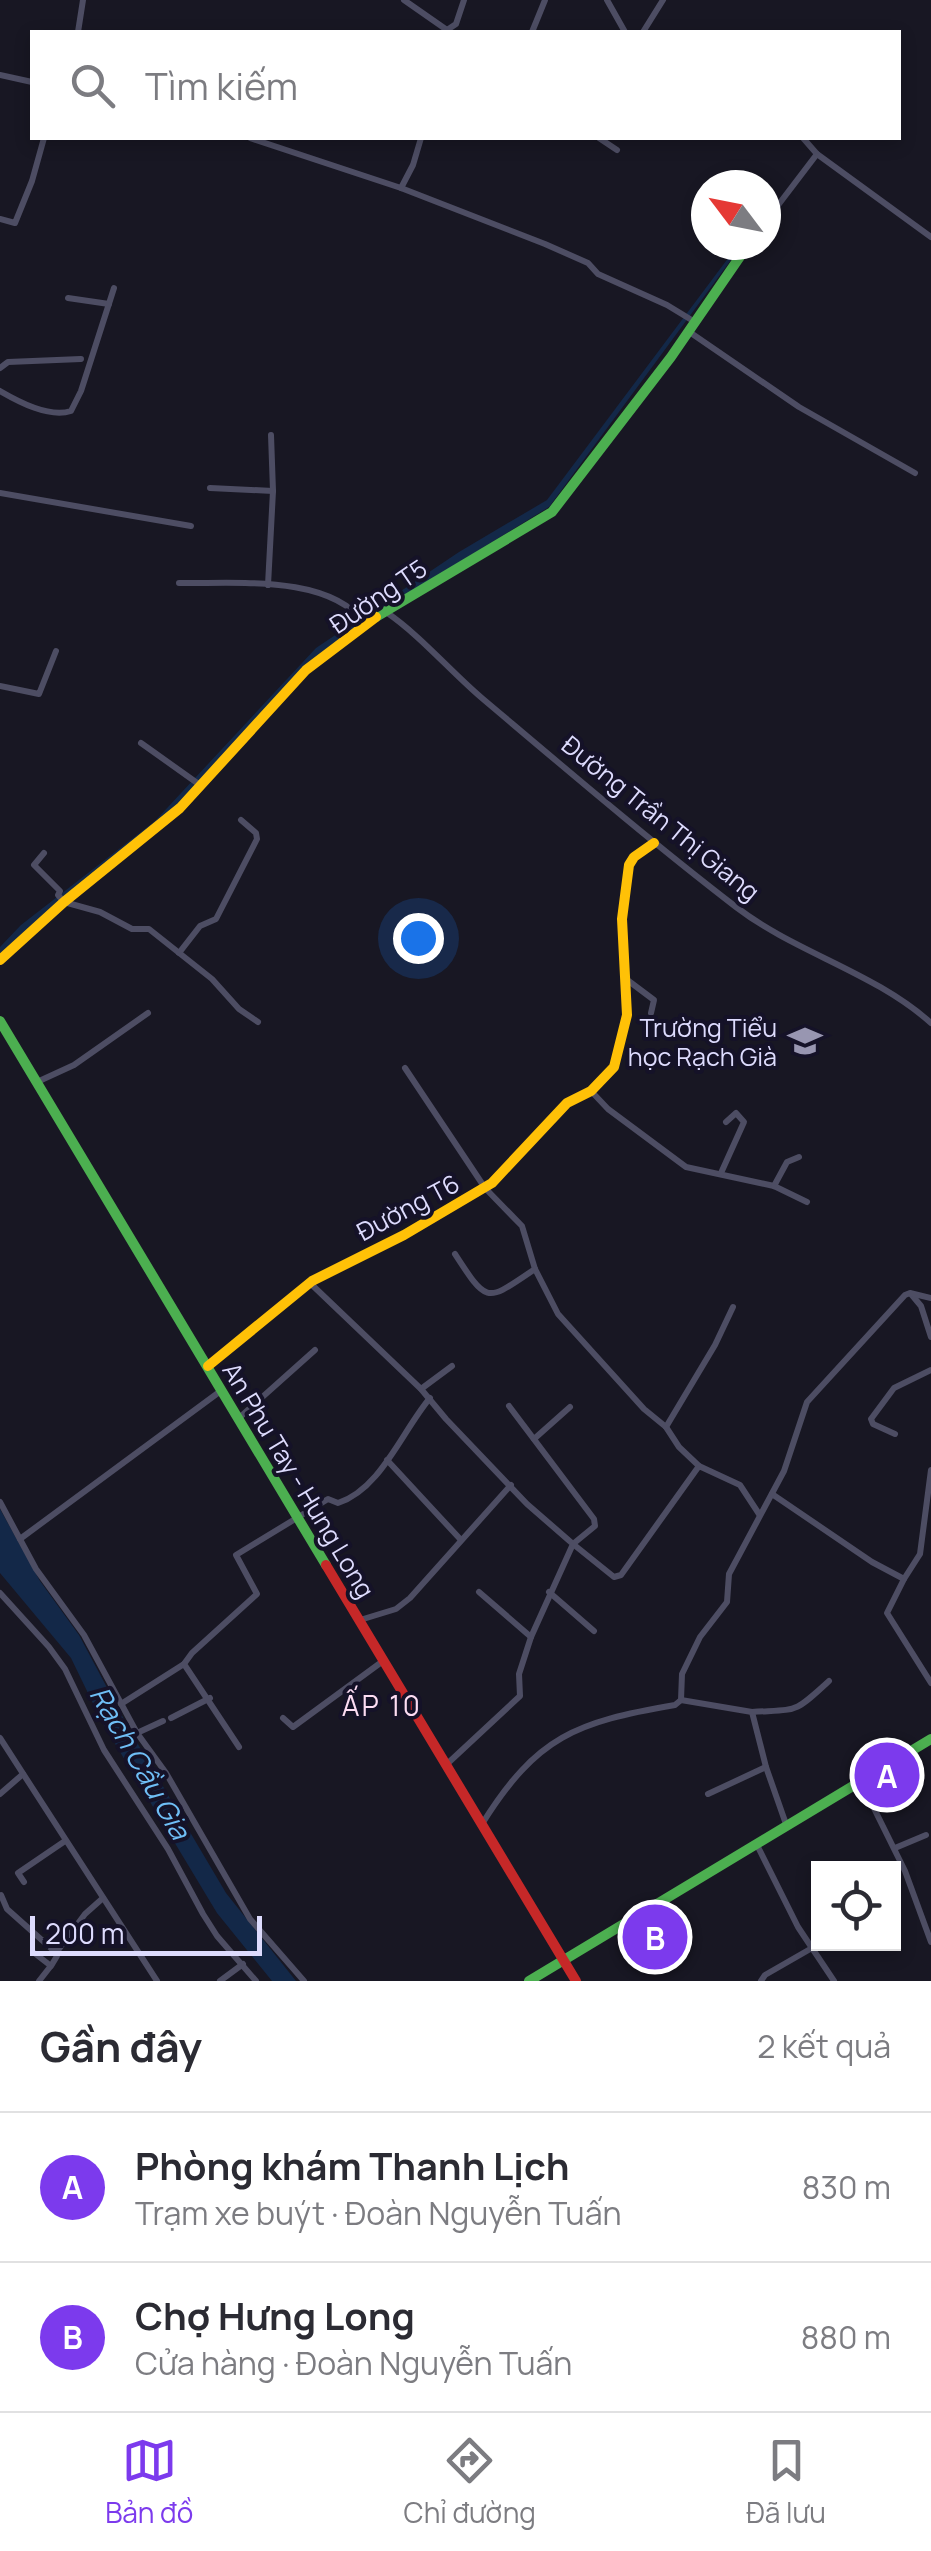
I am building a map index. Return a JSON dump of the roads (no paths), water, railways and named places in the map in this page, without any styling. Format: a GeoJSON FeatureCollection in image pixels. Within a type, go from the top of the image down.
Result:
{"type":"FeatureCollection","features":[{"type":"Feature","properties":{"kind":"street"},"geometry":{"type":"LineString","coordinates":[[78,30],[82,0]]}},
{"type":"Feature","properties":{"kind":"street"},"geometry":{"type":"LineString","coordinates":[[404,0],[447,30]]}},
{"type":"Feature","properties":{"kind":"street"},"geometry":{"type":"LineString","coordinates":[[452,30],[464,0]]}},
{"type":"Feature","properties":{"kind":"street"},"geometry":{"type":"LineString","coordinates":[[533,30],[546,0]]}},
{"type":"Feature","properties":{"kind":"street"},"geometry":{"type":"LineString","coordinates":[[607,0],[624,30]]}},
{"type":"Feature","properties":{"kind":"street"},"geometry":{"type":"LineString","coordinates":[[645,30],[662,0]]}},
{"type":"Feature","properties":{"kind":"street"},"geometry":{"type":"LineString","coordinates":[[0,74],[30,82]]}},
{"type":"Feature","properties":{"kind":"street"},"geometry":{"type":"LineString","coordinates":[[0,219],[15,223],[43,140]]}},
{"type":"Feature","properties":{"kind":"street"},"geometry":{"type":"LineString","coordinates":[[256,140],[401,188],[592,265],[598,274],[688,320],[799,407],[915,473]]}},
{"type":"Feature","properties":{"kind":"street"},"geometry":{"type":"LineString","coordinates":[[401,188],[419,140]]}},
{"type":"Feature","properties":{"kind":"street"},"geometry":{"type":"LineString","coordinates":[[602,140],[617,150]]}},
{"type":"Feature","properties":{"kind":"street"},"geometry":{"type":"LineString","coordinates":[[805,140],[817,154],[931,237]]}},
{"type":"Feature","properties":{"kind":"street"},"geometry":{"type":"LineString","coordinates":[[781,201],[817,154]]}},
{"type":"Feature","properties":{"kind":"street","name":"Đường T5"},"geometry":{"type":"LineString","coordinates":[[0,960],[61,898],[150,834],[306,670],[364,622],[552,512],[672,357],[688,320],[736,260]]}},
{"type":"Feature","properties":{"kind":"street"},"geometry":{"type":"LineString","coordinates":[[0,392],[45,410],[61,414],[71,411],[114,288]]}},
{"type":"Feature","properties":{"kind":"street"},"geometry":{"type":"LineString","coordinates":[[68,298],[109,304]]}},
{"type":"Feature","properties":{"kind":"street"},"geometry":{"type":"LineString","coordinates":[[0,368],[8,362],[80,359]]}},
{"type":"Feature","properties":{"kind":"street"},"geometry":{"type":"LineString","coordinates":[[268,585],[273,491],[271,435]]}},
{"type":"Feature","properties":{"kind":"street"},"geometry":{"type":"LineString","coordinates":[[210,488],[273,491]]}},
{"type":"Feature","properties":{"kind":"street"},"geometry":{"type":"LineString","coordinates":[[0,492],[191,526]]}},
{"type":"Feature","properties":{"kind":"street"},"geometry":{"type":"LineString","coordinates":[[179,583],[268,585],[325,595],[364,622]]}},
{"type":"Feature","properties":{"kind":"street","name":"Đường Trần Thị Giang"},"geometry":{"type":"LineString","coordinates":[[386,612],[654,843],[781,938],[911,1006],[931,1023]]}},
{"type":"Feature","properties":{"kind":"street"},"geometry":{"type":"LineString","coordinates":[[0,686],[39,694],[56,651]]}},
{"type":"Feature","properties":{"kind":"street"},"geometry":{"type":"LineString","coordinates":[[141,743],[196,783]]}},
{"type":"Feature","properties":{"kind":"street"},"geometry":{"type":"LineString","coordinates":[[179,953],[200,926],[216,920],[257,839],[242,820]]}},
{"type":"Feature","properties":{"kind":"street","name":"Đường T6"},"geometry":{"type":"LineString","coordinates":[[208,1366],[310,1283],[485,1188],[568,1102],[591,1092],[614,1067],[627,1015],[622,919],[629,865],[654,843]]}},
{"type":"Feature","properties":{"kind":"street"},"geometry":{"type":"LineString","coordinates":[[44,853],[34,865],[60,891],[61,898],[132,929],[144,927],[212,979],[258,1022]]}},
{"type":"Feature","properties":{"kind":"street"},"geometry":{"type":"LineString","coordinates":[[625,978],[654,1000],[651,1014]]}},
{"type":"Feature","properties":{"kind":"street"},"geometry":{"type":"LineString","coordinates":[[37,1082],[74,1065],[148,1013]]}},
{"type":"Feature","properties":{"kind":"street","name":"An Phu Tay - Hung Long"},"geometry":{"type":"LineString","coordinates":[[0,1022],[576,1981]]}},
{"type":"Feature","properties":{"kind":"street"},"geometry":{"type":"LineString","coordinates":[[405,1068],[485,1188],[522,1226],[535,1269],[558,1314],[644,1409],[666,1427],[679,1447],[699,1466],[740,1485],[760,1514]]}},
{"type":"Feature","properties":{"kind":"street"},"geometry":{"type":"LineString","coordinates":[[591,1092],[679,1164],[774,1186],[808,1202]]}},
{"type":"Feature","properties":{"kind":"street"},"geometry":{"type":"LineString","coordinates":[[721,1173],[744,1122],[736,1113],[726,1122]]}},
{"type":"Feature","properties":{"kind":"street"},"geometry":{"type":"LineString","coordinates":[[774,1186],[786,1162],[799,1157]]}},
{"type":"Feature","properties":{"kind":"street"},"geometry":{"type":"LineString","coordinates":[[455,1254],[479,1289],[490,1296],[535,1269]]}},
{"type":"Feature","properties":{"kind":"street"},"geometry":{"type":"LineString","coordinates":[[310,1283],[421,1388],[446,1420],[527,1504],[606,1573],[618,1578],[699,1466]]}},
{"type":"Feature","properties":{"kind":"street"},"geometry":{"type":"LineString","coordinates":[[910,1293],[931,1298]]}},
{"type":"Feature","properties":{"kind":"street"},"geometry":{"type":"LineString","coordinates":[[910,1293],[921,1306],[931,1337]]}},
{"type":"Feature","properties":{"kind":"street"},"geometry":{"type":"LineString","coordinates":[[482,1824],[518,1771],[556,1741],[582,1726],[675,1706],[681,1700],[682,1674],[700,1637],[727,1602],[728,1574],[784,1470],[807,1402],[910,1293]]}},
{"type":"Feature","properties":{"kind":"street"},"geometry":{"type":"LineString","coordinates":[[666,1427],[715,1345],[732,1307]]}},
{"type":"Feature","properties":{"kind":"street"},"geometry":{"type":"LineString","coordinates":[[240,1418],[315,1350]]}},
{"type":"Feature","properties":{"kind":"street"},"geometry":{"type":"LineString","coordinates":[[421,1388],[452,1366]]}},
{"type":"Feature","properties":{"kind":"street"},"geometry":{"type":"LineString","coordinates":[[895,1434],[871,1419],[894,1388],[931,1370]]}},
{"type":"Feature","properties":{"kind":"street"},"geometry":{"type":"LineString","coordinates":[[20,1538],[222,1390]]}},
{"type":"Feature","properties":{"kind":"street"},"geometry":{"type":"LineString","coordinates":[[122,1704],[184,1664],[258,1594],[237,1554],[328,1499],[344,1502],[387,1460],[430,1398]]}},
{"type":"Feature","properties":{"kind":"street"},"geometry":{"type":"LineString","coordinates":[[446,1764],[520,1696],[518,1674],[550,1592],[573,1544],[595,1526],[594,1519],[509,1406]]}},
{"type":"Feature","properties":{"kind":"street"},"geometry":{"type":"LineString","coordinates":[[534,1439],[570,1407]]}},
{"type":"Feature","properties":{"kind":"street"},"geometry":{"type":"LineString","coordinates":[[387,1460],[461,1540]]}},
{"type":"Feature","properties":{"kind":"street"},"geometry":{"type":"LineString","coordinates":[[931,1470],[920,1554],[891,1601],[888,1614],[931,1684]]}},
{"type":"Feature","properties":{"kind":"street"},"geometry":{"type":"LineString","coordinates":[[360,1620],[396,1609],[510,1485]]}},
{"type":"Feature","properties":{"kind":"street"},"geometry":{"type":"LineString","coordinates":[[772,1494],[872,1562],[904,1579]]}},
{"type":"Feature","properties":{"kind":"street"},"geometry":{"type":"LineString","coordinates":[[0,1502],[36,1568],[84,1635],[250,1919],[304,1981]]}},
{"type":"Feature","properties":{"kind":"street"},"geometry":{"type":"LineString","coordinates":[[0,1592],[65,1670],[104,1750],[168,1849],[202,1914],[256,1981]]}},
{"type":"Feature","properties":{"kind":"street"},"geometry":{"type":"LineString","coordinates":[[479,1592],[531,1636]]}},
{"type":"Feature","properties":{"kind":"street"},"geometry":{"type":"LineString","coordinates":[[550,1592],[594,1631]]}},
{"type":"Feature","properties":{"kind":"street"},"geometry":{"type":"LineString","coordinates":[[283,1718],[293,1727],[384,1661]]}},
{"type":"Feature","properties":{"kind":"street"},"geometry":{"type":"LineString","coordinates":[[184,1664],[239,1747]]}},
{"type":"Feature","properties":{"kind":"street"},"geometry":{"type":"LineString","coordinates":[[681,1700],[752,1712],[783,1711],[802,1707],[828,1681]]}},
{"type":"Feature","properties":{"kind":"street"},"geometry":{"type":"LineString","coordinates":[[138,1733],[210,1698]]}},
{"type":"Feature","properties":{"kind":"street"},"geometry":{"type":"LineString","coordinates":[[752,1712],[787,1827]]}},
{"type":"Feature","properties":{"kind":"street"},"geometry":{"type":"LineString","coordinates":[[0,1738],[156,1981]]}},
{"type":"Feature","properties":{"kind":"street"},"geometry":{"type":"LineString","coordinates":[[529,1981],[931,1739]]}},
{"type":"Feature","properties":{"kind":"street"},"geometry":{"type":"LineString","coordinates":[[708,1794],[766,1767]]}},
{"type":"Feature","properties":{"kind":"street"},"geometry":{"type":"LineString","coordinates":[[0,1794],[23,1774]]}},
{"type":"Feature","properties":{"kind":"street"},"geometry":{"type":"LineString","coordinates":[[861,1782],[895,1848],[931,1942]]}},
{"type":"Feature","properties":{"kind":"street"},"geometry":{"type":"LineString","coordinates":[[895,1848],[926,1835]]}},
{"type":"Feature","properties":{"kind":"street"},"geometry":{"type":"LineString","coordinates":[[24,1882],[18,1872],[65,1841]]}},
{"type":"Feature","properties":{"kind":"street"},"geometry":{"type":"LineString","coordinates":[[757,1845],[811,1947]]}},
{"type":"Feature","properties":{"kind":"street"},"geometry":{"type":"LineString","coordinates":[[1,1895],[16,1918],[57,1956],[40,1981]]}},
{"type":"Feature","properties":{"kind":"street"},"geometry":{"type":"LineString","coordinates":[[53,1950],[59,1950],[85,1914],[103,1898]]}},
{"type":"Feature","properties":{"kind":"street"},"geometry":{"type":"LineString","coordinates":[[761,1981],[811,1949]]}},
{"type":"Feature","properties":{"kind":"street"},"geometry":{"type":"LineString","coordinates":[[814,1951],[834,1981]]}},
{"type":"Feature","properties":{"kind":"street"},"geometry":{"type":"LineString","coordinates":[[32,1952],[51,1966]]}},
{"type":"Feature","properties":{"kind":"street"},"geometry":{"type":"LineString","coordinates":[[220,1981],[244,1964]]}},
{"type":"Feature","properties":{"kind":"water"},"geometry":{"type":"Polygon","coordinates":[[[727,260],[731,260],[549,507],[399,599],[322,652],[174,811],[0,957],[0,947],[21,925],[155,821],[316,648],[459,552],[547,500],[727,260]]]}},
{"type":"Feature","properties":{"kind":"water","name":"Rạch Cầu Gia"},"geometry":{"type":"Polygon","coordinates":[[[0,1509],[40,1581],[79,1635],[129,1729],[226,1893],[296,1981],[272,1981],[217,1913],[102,1722],[71,1658],[0,1573],[0,1509]]]}},
{"type":"Feature","properties":{"kind":"place","name":"Trường Tiểu học Rạch Già"},"geometry":{"type":"Point","coordinates":[805,1041]}},
{"type":"Feature","properties":{"kind":"place","name":"Phòng khám Thanh Lịch"},"geometry":{"type":"Point","coordinates":[887,1775]}},
{"type":"Feature","properties":{"kind":"place","name":"Chợ Hưng Long"},"geometry":{"type":"Point","coordinates":[655,1937]}},
{"type":"Feature","properties":{"kind":"district","name":"ẤP 10"},"geometry":{"type":"Point","coordinates":[382,1705]}}]}
